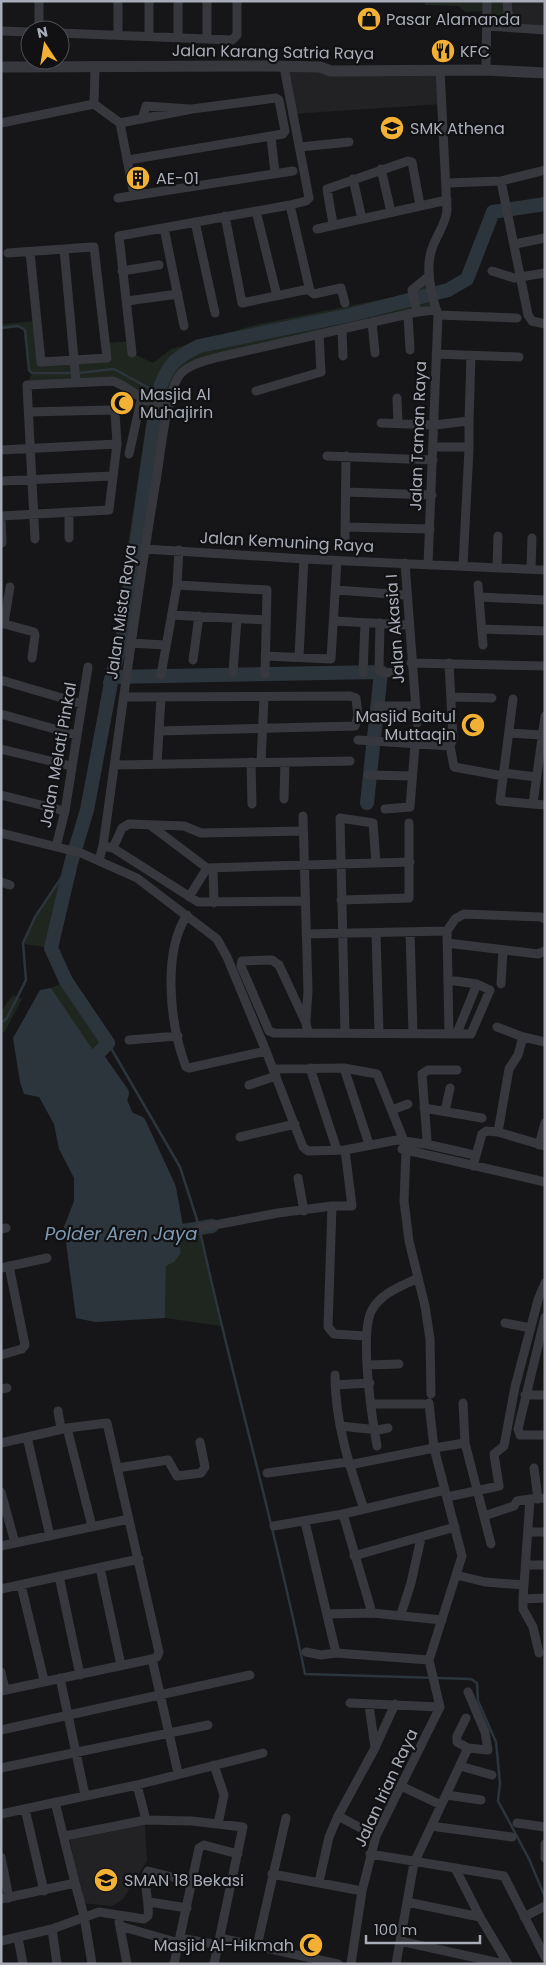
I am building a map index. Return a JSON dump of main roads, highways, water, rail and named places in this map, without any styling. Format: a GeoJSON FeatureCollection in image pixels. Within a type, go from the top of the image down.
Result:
{"type":"FeatureCollection","features":[{"type":"Feature","properties":{"kind":"water","name":"Polder Aren Jaya"},"geometry":{"type":"Polygon","coordinates":[[[51,988],[122,1093],[121,1101],[127,1118],[139,1123],[169,1188],[181,1253],[174,1262],[166,1266],[165,1318],[95,1322],[76,1318],[64,1227],[74,1201],[74,1178],[59,1149],[54,1124],[39,1097],[24,1094],[20,1082],[13,1038],[40,990],[51,988]]]}},
{"type":"Feature","properties":{"kind":"waterway"},"geometry":{"type":"LineString","coordinates":[[110,683],[123,636],[158,393],[172,364],[199,346],[350,315],[448,290],[467,279],[493,212],[545,204]]}},
{"type":"Feature","properties":{"kind":"waterway"},"geometry":{"type":"LineString","coordinates":[[1,328],[18,326],[25,330],[29,370],[32,373],[73,373]]}},
{"type":"Feature","properties":{"kind":"waterway"},"geometry":{"type":"LineString","coordinates":[[78,373],[114,369],[158,393]]}},
{"type":"Feature","properties":{"kind":"waterway"},"geometry":{"type":"LineString","coordinates":[[212,1226],[177,1232],[169,1188],[139,1123],[127,1118],[120,1101],[122,1093],[96,1056],[108,1043],[66,981],[51,948],[71,863],[87,810],[112,677],[381,672],[367,803]]}},
{"type":"Feature","properties":{"kind":"waterway"},"geometry":{"type":"LineString","coordinates":[[1,1023],[7,1018],[26,980],[23,943],[35,917],[71,863],[51,948],[66,981],[108,1043],[180,1167],[199,1226]]}},
{"type":"Feature","properties":{"kind":"waterway"},"geometry":{"type":"LineString","coordinates":[[200,1231],[305,1674],[471,1679],[477,1683],[478,1701],[496,1742],[500,1783],[498,1801],[529,1859],[545,1897]]}},
{"type":"Feature","properties":{"kind":"place","name":"Pasar Alamanda"},"geometry":{"type":"Point","coordinates":[369,19]}},
{"type":"Feature","properties":{"kind":"place","name":"KFC"},"geometry":{"type":"Point","coordinates":[443,51]}},
{"type":"Feature","properties":{"kind":"place","name":"SMK Athena"},"geometry":{"type":"Point","coordinates":[392,128]}},
{"type":"Feature","properties":{"kind":"place","name":"AE-01"},"geometry":{"type":"Point","coordinates":[138,178]}},
{"type":"Feature","properties":{"kind":"place","name":"Masjid Al Muhajirin"},"geometry":{"type":"Point","coordinates":[122,403]}},
{"type":"Feature","properties":{"kind":"place","name":"Masjid Baitul Muttaqin"},"geometry":{"type":"Point","coordinates":[473,725]}},
{"type":"Feature","properties":{"kind":"place","name":"SMAN 18 Bekasi"},"geometry":{"type":"Point","coordinates":[106,1880]}},
{"type":"Feature","properties":{"kind":"place","name":"Masjid Al-Hikmah"},"geometry":{"type":"Point","coordinates":[311,1945]}}]}
